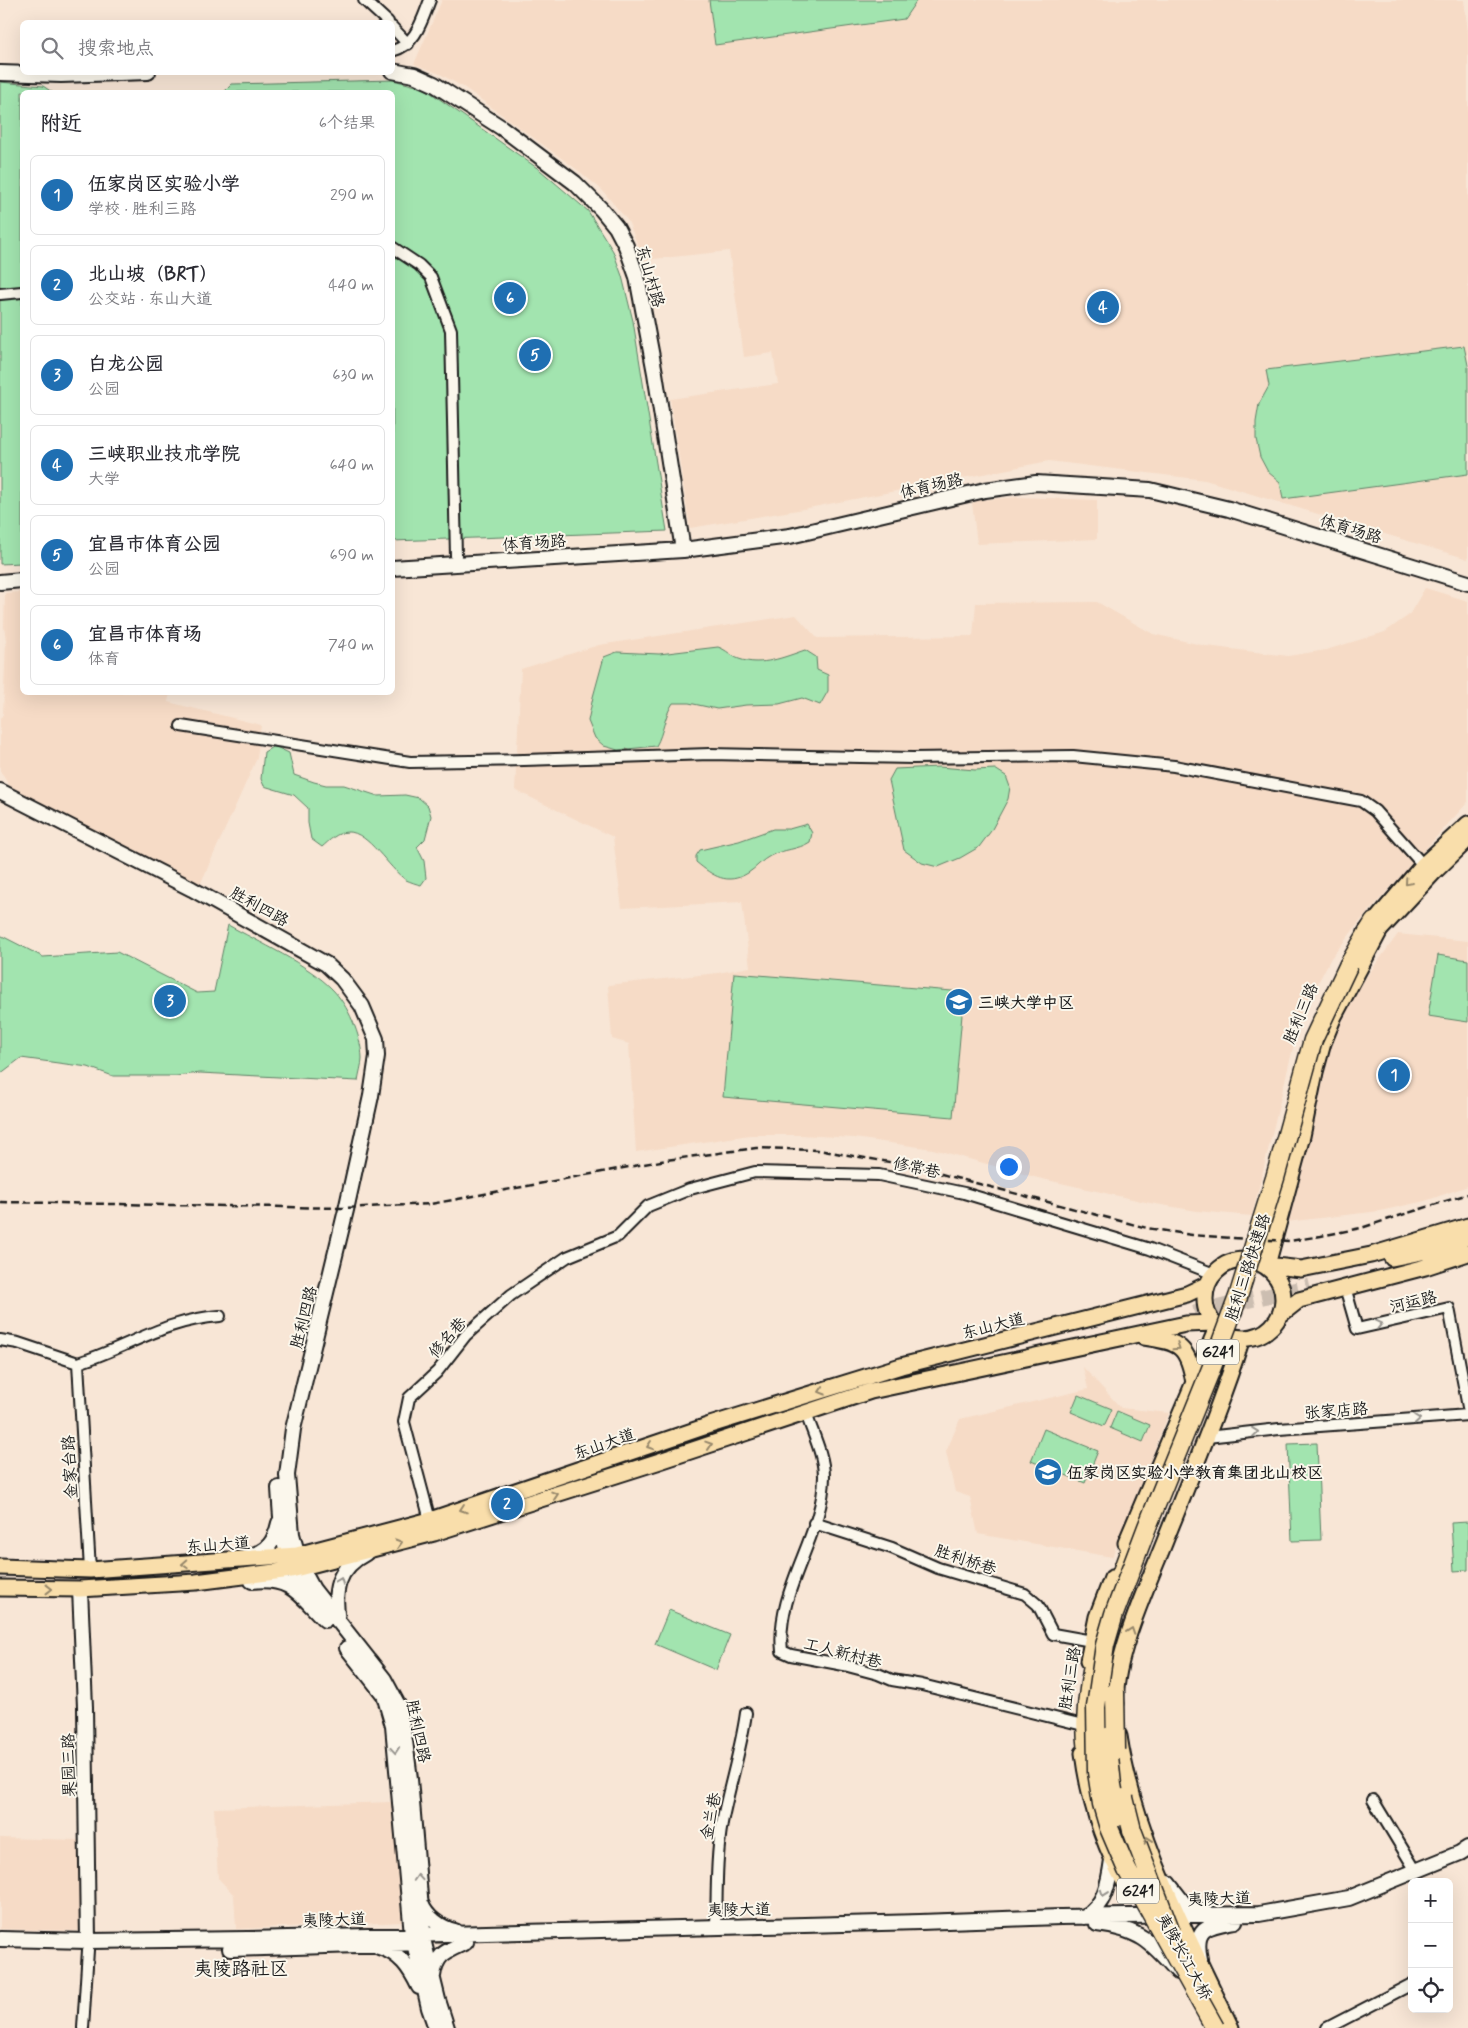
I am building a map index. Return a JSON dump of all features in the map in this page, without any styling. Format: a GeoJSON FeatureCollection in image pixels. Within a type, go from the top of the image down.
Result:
{"type":"FeatureCollection","features":[{"type":"Feature","properties":{"kind":"highway","name":"胜利三路快速路"},"geometry":{"type":"LineString","coordinates":[[1101,1741],[1108,1674],[1122,1618],[1144,1557],[1229,1353],[1266,1244],[1309,1072],[1319,1041],[1351,966],[1377,926]]}},
{"type":"Feature","properties":{"kind":"highway"},"geometry":{"type":"LineString","coordinates":[[1102,1804],[1090,1761],[1086,1722],[1094,1661],[1122,1568],[1166,1461],[1174,1432]]}},
{"type":"Feature","properties":{"kind":"highway"},"geometry":{"type":"LineString","coordinates":[[1115,1692],[1115,1738],[1120,1781],[1132,1830],[1177,1924]]}},
{"type":"Feature","properties":{"kind":"highway","name":"夷陵长江大桥"},"geometry":{"type":"LineString","coordinates":[[1101,1741],[1097,1772],[1102,1804],[1109,1828],[1127,1870],[1214,2028]]}},
{"type":"Feature","properties":{"kind":"highway","name":"夷陵长江大桥"},"geometry":{"type":"LineString","coordinates":[[1101,1741],[1115,1808],[1141,1876],[1177,1924],[1224,2028]]}},
{"type":"Feature","properties":{"kind":"main road","name":"东山村路"},"geometry":{"type":"LineString","coordinates":[[395,72],[414,75],[434,84],[502,128],[575,183],[616,227],[626,246],[637,277],[683,546]]}},
{"type":"Feature","properties":{"kind":"main road"},"geometry":{"type":"LineString","coordinates":[[0,74],[20,74]]}},
{"type":"Feature","properties":{"kind":"main road","name":"体育场路"},"geometry":{"type":"LineString","coordinates":[[395,561],[456,556],[683,546],[792,526],[982,482],[1033,477],[1074,477],[1150,484],[1227,502],[1468,575]]}},
{"type":"Feature","properties":{"kind":"main road","name":"体育场路"},"geometry":{"type":"LineString","coordinates":[[395,568],[790,536],[986,490],[1036,482],[1150,490],[1168,494],[1229,509],[1468,583]]}},
{"type":"Feature","properties":{"kind":"main road"},"geometry":{"type":"LineString","coordinates":[[0,582],[20,580]]}},
{"type":"Feature","properties":{"kind":"main road"},"geometry":{"type":"LineString","coordinates":[[0,590],[20,589]]}},
{"type":"Feature","properties":{"kind":"main road","name":"胜利四路"},"geometry":{"type":"LineString","coordinates":[[0,791],[192,889],[326,964],[342,979],[357,998],[371,1026],[376,1039],[377,1056],[346,1210],[293,1429],[287,1475],[286,1514]]}},
{"type":"Feature","properties":{"kind":"main road","name":"胜利四路"},"geometry":{"type":"LineString","coordinates":[[0,799],[190,894],[315,966],[339,986],[356,1008],[368,1035],[370,1057],[364,1095],[314,1315],[284,1432],[278,1476],[292,1534],[294,1563],[303,1592],[332,1621],[384,1695],[393,1726],[427,2003],[436,2028]]}},
{"type":"Feature","properties":{"kind":"main road","name":"胜利三路"},"geometry":{"type":"LineString","coordinates":[[1267,1266],[1302,1136],[1310,1092],[1334,1016],[1377,926],[1423,865],[1468,824]]}},
{"type":"Feature","properties":{"kind":"main road","name":"胜利三路"},"geometry":{"type":"LineString","coordinates":[[1245,1259],[1292,1085],[1313,1021],[1327,990],[1344,961],[1377,926],[1468,839]]}},
{"type":"Feature","properties":{"kind":"main road"},"geometry":{"type":"LineString","coordinates":[[1468,1226],[1371,1255],[1301,1269],[1267,1266],[1245,1259],[1234,1260],[1223,1266],[1211,1279],[1205,1305],[1215,1326],[1228,1335],[1242,1338],[1254,1337],[1273,1325],[1280,1315],[1299,1300],[1425,1267],[1468,1253]]}},
{"type":"Feature","properties":{"kind":"main road"},"geometry":{"type":"LineString","coordinates":[[1468,1237],[1422,1252],[1309,1282],[1468,1245]]}},
{"type":"Feature","properties":{"kind":"main road"},"geometry":{"type":"LineString","coordinates":[[1267,1266],[1281,1285],[1283,1300],[1280,1315]]}},
{"type":"Feature","properties":{"kind":"main road","name":"东山大道"},"geometry":{"type":"LineString","coordinates":[[0,1567],[90,1570],[208,1563],[294,1563],[328,1547],[430,1520],[710,1425],[868,1376],[1188,1294],[1211,1279]]}},
{"type":"Feature","properties":{"kind":"main road"},"geometry":{"type":"LineString","coordinates":[[868,1376],[1193,1308],[1066,1343],[992,1357],[879,1386],[871,1392]]}},
{"type":"Feature","properties":{"kind":"main road","name":"东山大道"},"geometry":{"type":"LineString","coordinates":[[0,1588],[80,1589],[196,1582],[368,1551],[444,1530],[871,1392],[1186,1324],[1215,1326]]}},
{"type":"Feature","properties":{"kind":"main road","name":"胜利三路"},"geometry":{"type":"LineString","coordinates":[[1208,2028],[1179,1973],[1112,1860],[1088,1786],[1080,1724],[1081,1692],[1097,1617],[1194,1385],[1215,1326]]}},
{"type":"Feature","properties":{"kind":"main road"},"geometry":{"type":"LineString","coordinates":[[1135,1335],[1173,1343],[1183,1350],[1191,1363],[1194,1385]]}},
{"type":"Feature","properties":{"kind":"main road"},"geometry":{"type":"LineString","coordinates":[[1231,2028],[1202,1967],[1177,1924],[1125,1766],[1117,1720],[1115,1692],[1125,1647],[1135,1619],[1207,1437],[1242,1338]]}},
{"type":"Feature","properties":{"kind":"main road"},"geometry":{"type":"LineString","coordinates":[[286,1514],[303,1540],[319,1547],[328,1547]]}},
{"type":"Feature","properties":{"kind":"main road"},"geometry":{"type":"LineString","coordinates":[[208,1563],[260,1554],[270,1546],[286,1514]]}},
{"type":"Feature","properties":{"kind":"main road"},"geometry":{"type":"LineString","coordinates":[[332,1621],[340,1577],[348,1565],[368,1551]]}},
{"type":"Feature","properties":{"kind":"main road"},"geometry":{"type":"LineString","coordinates":[[196,1582],[282,1581],[332,1621]]}},
{"type":"Feature","properties":{"kind":"main road","name":"果园三路"},"geometry":{"type":"LineString","coordinates":[[80,1589],[85,1707],[88,1945]]}},
{"type":"Feature","properties":{"kind":"main road","name":"夷陵大道"},"geometry":{"type":"LineString","coordinates":[[464,1938],[716,1927],[1146,1919],[1177,1924],[1258,1914],[1349,1898],[1460,1853],[1468,1848]]}},
{"type":"Feature","properties":{"kind":"main road","name":"夷陵大道"},"geometry":{"type":"LineString","coordinates":[[1230,1918],[1259,1920],[1351,1904],[1468,1856]]}},
{"type":"Feature","properties":{"kind":"main road"},"geometry":{"type":"LineString","coordinates":[[1112,1860],[1102,1899],[1088,1920],[1125,1928],[1143,1937],[1179,1973]]}},
{"type":"Feature","properties":{"kind":"main road"},"geometry":{"type":"LineString","coordinates":[[1157,1866],[1173,1892],[1186,1906],[1230,1918]]}},
{"type":"Feature","properties":{"kind":"main road"},"geometry":{"type":"LineString","coordinates":[[383,1935],[393,1932],[401,1926],[414,1902],[441,1926],[464,1938],[439,1957],[435,1964],[432,1979]]}},
{"type":"Feature","properties":{"kind":"main road"},"geometry":{"type":"LineString","coordinates":[[1202,1967],[1198,1942],[1200,1933],[1206,1928],[1230,1918]]}},
{"type":"Feature","properties":{"kind":"main road","name":"夷陵大道"},"geometry":{"type":"LineString","coordinates":[[0,1940],[88,1945],[369,1946],[418,1939],[620,1935],[1088,1920]]}},
{"type":"Feature","properties":{"kind":"main road","name":"夷陵大道"},"geometry":{"type":"LineString","coordinates":[[0,1949],[383,1935],[418,1939]]}},
{"type":"Feature","properties":{"kind":"main road","name":"胜利四路"},"geometry":{"type":"LineString","coordinates":[[418,1939],[447,2028]]}},
{"type":"Feature","properties":{"kind":"main road"},"geometry":{"type":"LineString","coordinates":[[369,1946],[386,1949],[402,1960],[427,2003]]}},
{"type":"Feature","properties":{"kind":"street"},"geometry":{"type":"LineString","coordinates":[[364,0],[386,20]]}},
{"type":"Feature","properties":{"kind":"street"},"geometry":{"type":"LineString","coordinates":[[395,51],[408,44],[419,27],[430,0]]}},
{"type":"Feature","properties":{"kind":"street"},"geometry":{"type":"LineString","coordinates":[[395,30],[408,44]]}},
{"type":"Feature","properties":{"kind":"street"},"geometry":{"type":"LineString","coordinates":[[395,249],[419,265],[431,278],[451,330],[456,556]]}},
{"type":"Feature","properties":{"kind":"street"},"geometry":{"type":"LineString","coordinates":[[0,294],[20,292]]}},
{"type":"Feature","properties":{"kind":"street"},"geometry":{"type":"LineString","coordinates":[[181,726],[410,762],[710,754],[913,758],[1073,756],[1174,766],[1361,802],[1375,811],[1423,865]]}},
{"type":"Feature","properties":{"kind":"street","name":"修常巷"},"geometry":{"type":"LineString","coordinates":[[618,1236],[648,1206],[690,1189],[755,1172],[879,1175],[964,1193],[1150,1249],[1211,1279]]}},
{"type":"Feature","properties":{"kind":"street","name":"修名巷"},"geometry":{"type":"LineString","coordinates":[[430,1520],[404,1422],[409,1398],[437,1372],[466,1335],[511,1295],[567,1257],[618,1236]]}},
{"type":"Feature","properties":{"kind":"street","name":"河运路"},"geometry":{"type":"LineString","coordinates":[[1345,1287],[1357,1329],[1448,1308],[1468,1407]]}},
{"type":"Feature","properties":{"kind":"street"},"geometry":{"type":"LineString","coordinates":[[0,1340],[18,1343],[78,1363],[168,1326],[197,1317],[220,1316]]}},
{"type":"Feature","properties":{"kind":"street","name":"金家台路"},"geometry":{"type":"LineString","coordinates":[[78,1363],[90,1570]]}},
{"type":"Feature","properties":{"kind":"street","name":"工人新村巷"},"geometry":{"type":"LineString","coordinates":[[806,1413],[821,1459],[824,1475],[814,1523],[795,1575],[786,1611],[780,1638],[782,1650],[792,1655],[878,1674],[892,1680],[922,1685],[1080,1724]]}},
{"type":"Feature","properties":{"kind":"street","name":"张家店路"},"geometry":{"type":"LineString","coordinates":[[1207,1437],[1279,1429],[1468,1415]]}},
{"type":"Feature","properties":{"kind":"street","name":"胜利桥巷"},"geometry":{"type":"LineString","coordinates":[[814,1523],[892,1548],[938,1568],[1025,1594],[1038,1605],[1053,1634],[1092,1641]]}},
{"type":"Feature","properties":{"kind":"street","name":"金兰巷"},"geometry":{"type":"LineString","coordinates":[[716,1927],[717,1858],[722,1823],[743,1734],[746,1713]]}},
{"type":"Feature","properties":{"kind":"street"},"geometry":{"type":"LineString","coordinates":[[1374,1800],[1416,1871]]}},
{"type":"Feature","properties":{"kind":"street"},"geometry":{"type":"LineString","coordinates":[[83,2028],[88,1945]]}},
{"type":"Feature","properties":{"kind":"street"},"geometry":{"type":"LineString","coordinates":[[1327,2028],[1408,1986]]}},
{"type":"Feature","properties":{"kind":"shaded area"},"geometry":{"type":"Polygon","coordinates":[[[442,0],[1464,0],[1468,32],[1468,559],[1205,480],[1049,461],[798,510],[690,528],[670,399],[778,384],[773,353],[744,357],[729,251],[644,260],[628,221],[602,190],[579,171],[465,88],[440,74],[414,64],[442,0]]]}},
{"type":"Feature","properties":{"kind":"shaded area"},"geometry":{"type":"Polygon","coordinates":[[[1018,497],[1097,500],[1097,539],[977,544],[972,503],[980,500],[1018,497]]]}},
{"type":"Feature","properties":{"kind":"shaded area"},"geometry":{"type":"Polygon","coordinates":[[[1425,588],[1468,601],[1468,802],[1362,919],[1331,958],[1320,979],[1300,1019],[1252,1216],[1197,1211],[1150,1203],[1038,1178],[933,1149],[854,1138],[750,1135],[636,1152],[629,1044],[612,1039],[608,985],[718,973],[750,967],[742,902],[622,908],[613,837],[515,790],[521,669],[599,645],[796,615],[817,638],[973,636],[976,603],[1097,602],[1153,634],[1206,646],[1288,656],[1326,650],[1385,632],[1409,615],[1425,588]]]}},
{"type":"Feature","properties":{"kind":"shaded area"},"geometry":{"type":"Polygon","coordinates":[[[20,592],[20,695],[170,695],[168,702],[261,725],[257,758],[199,887],[16,796],[0,771],[0,719],[3,714],[6,640],[4,627],[5,593],[20,592]]]}},
{"type":"Feature","properties":{"kind":"shaded area"},"geometry":{"type":"Polygon","coordinates":[[[1398,934],[1468,941],[1468,1186],[1425,1201],[1380,1211],[1286,1222],[1326,1058],[1340,1021],[1354,994],[1398,934]]]}},
{"type":"Feature","properties":{"kind":"shaded area","name":"伍家岗区实验小学教育集团北山校区"},"geometry":{"type":"Polygon","coordinates":[[[1083,1367],[1121,1408],[1169,1413],[1112,1557],[978,1534],[970,1497],[955,1492],[946,1452],[960,1419],[1088,1389],[1083,1367]]]}},
{"type":"Feature","properties":{"kind":"shaded area"},"geometry":{"type":"Polygon","coordinates":[[[392,1802],[404,1922],[236,1929],[234,1895],[218,1878],[214,1808],[392,1802]]]}},
{"type":"Feature","properties":{"kind":"shaded area"},"geometry":{"type":"Polygon","coordinates":[[[0,1838],[80,1840],[80,1931],[0,1929],[0,1838]]]}},
{"type":"Feature","properties":{"kind":"green space"},"geometry":{"type":"Polygon","coordinates":[[[709,0],[917,0],[904,19],[715,45],[709,0]]]}},
{"type":"Feature","properties":{"kind":"green space"},"geometry":{"type":"Polygon","coordinates":[[[393,80],[424,88],[540,170],[588,211],[613,251],[622,276],[633,321],[667,531],[395,541],[395,90],[226,90],[232,84],[393,80]]]}},
{"type":"Feature","properties":{"kind":"green space"},"geometry":{"type":"Polygon","coordinates":[[[0,82],[43,86],[49,90],[20,90],[20,563],[0,564],[0,82]]]}},
{"type":"Feature","properties":{"kind":"green space"},"geometry":{"type":"Polygon","coordinates":[[[1464,346],[1468,365],[1468,474],[1283,499],[1280,482],[1268,472],[1260,457],[1256,439],[1259,404],[1269,386],[1266,370],[1464,346]]]}},
{"type":"Feature","properties":{"kind":"green space"},"geometry":{"type":"Polygon","coordinates":[[[718,647],[739,659],[756,662],[773,660],[805,650],[816,657],[817,670],[828,675],[828,691],[820,705],[802,698],[779,704],[746,705],[717,709],[689,703],[673,703],[656,746],[618,750],[604,746],[595,738],[588,721],[604,657],[617,652],[659,654],[718,647]]]}},
{"type":"Feature","properties":{"kind":"green space"},"geometry":{"type":"Polygon","coordinates":[[[274,746],[289,753],[294,775],[326,785],[344,785],[378,796],[405,795],[419,798],[428,806],[431,816],[425,839],[417,847],[424,861],[426,878],[421,885],[406,880],[399,875],[371,844],[356,833],[340,834],[322,847],[311,839],[308,808],[294,795],[264,786],[261,779],[264,752],[274,746]]]}},
{"type":"Feature","properties":{"kind":"green space"},"geometry":{"type":"Polygon","coordinates":[[[939,767],[975,770],[995,769],[1006,776],[1010,787],[1008,799],[991,831],[979,847],[960,858],[938,867],[922,863],[904,850],[889,780],[895,769],[939,767]]]}},
{"type":"Feature","properties":{"kind":"green space"},"geometry":{"type":"Polygon","coordinates":[[[807,824],[812,833],[810,842],[801,847],[770,856],[740,877],[733,879],[720,878],[696,862],[696,856],[700,850],[739,841],[773,829],[789,829],[807,824]]]}},
{"type":"Feature","properties":{"kind":"green space"},"geometry":{"type":"Polygon","coordinates":[[[228,925],[297,962],[322,980],[338,996],[353,1021],[359,1040],[362,1063],[358,1081],[200,1073],[176,1076],[113,1076],[88,1067],[21,1058],[0,1074],[0,935],[43,957],[117,952],[197,993],[214,992],[228,925]]]}},
{"type":"Feature","properties":{"kind":"green space"},"geometry":{"type":"Polygon","coordinates":[[[1438,955],[1468,960],[1468,1022],[1428,1016],[1438,955]]]}},
{"type":"Feature","properties":{"kind":"green space"},"geometry":{"type":"Polygon","coordinates":[[[734,973],[964,992],[953,1117],[723,1097],[734,973]]]}},
{"type":"Feature","properties":{"kind":"green space"},"geometry":{"type":"Polygon","coordinates":[[[1078,1395],[1112,1409],[1104,1426],[1071,1412],[1078,1395]]]}},
{"type":"Feature","properties":{"kind":"green space"},"geometry":{"type":"Polygon","coordinates":[[[1117,1411],[1150,1425],[1143,1442],[1110,1428],[1117,1411]]]}},
{"type":"Feature","properties":{"kind":"green space"},"geometry":{"type":"Polygon","coordinates":[[[1044,1429],[1098,1451],[1085,1483],[1031,1461],[1044,1429]]]}},
{"type":"Feature","properties":{"kind":"green space"},"geometry":{"type":"Polygon","coordinates":[[[1317,1443],[1321,1540],[1292,1541],[1288,1444],[1317,1443]]]}},
{"type":"Feature","properties":{"kind":"green space"},"geometry":{"type":"Polygon","coordinates":[[[1468,1522],[1468,1570],[1454,1571],[1451,1523],[1468,1522]]]}},
{"type":"Feature","properties":{"kind":"green space"},"geometry":{"type":"Polygon","coordinates":[[[669,1610],[730,1635],[716,1670],[655,1644],[669,1610]]]}},
{"type":"Feature","properties":{"kind":"tunnel"},"geometry":{"type":"LineString","coordinates":[[1194,1313],[1310,1286]]}},
{"type":"Feature","properties":{"kind":"railway"},"geometry":{"type":"LineString","coordinates":[[0,1202],[342,1208],[431,1204],[666,1160],[756,1148],[818,1150],[907,1165],[1147,1228],[1192,1235],[1232,1238],[1290,1241],[1321,1236],[1361,1228],[1468,1194]]}},
{"type":"Feature","properties":{"kind":"place","name":"宜昌市体育场"},"geometry":{"type":"Point","coordinates":[510,298]}},
{"type":"Feature","properties":{"kind":"place","name":"三峡职业技术学院"},"geometry":{"type":"Point","coordinates":[1103,307]}},
{"type":"Feature","properties":{"kind":"place","name":"宜昌市体育公园"},"geometry":{"type":"Point","coordinates":[535,355]}},
{"type":"Feature","properties":{"kind":"place","name":"白龙公园"},"geometry":{"type":"Point","coordinates":[170,1001]}},
{"type":"Feature","properties":{"kind":"place","name":"三峡大学中区"},"geometry":{"type":"Point","coordinates":[959,1002]}},
{"type":"Feature","properties":{"kind":"place","name":"伍家岗区实验小学"},"geometry":{"type":"Point","coordinates":[1394,1075]}},
{"type":"Feature","properties":{"kind":"place","name":"伍家岗区实验小学教育集团北山校区"},"geometry":{"type":"Point","coordinates":[1048,1472]}},
{"type":"Feature","properties":{"kind":"place","name":"北山坡（BRT）"},"geometry":{"type":"Point","coordinates":[507,1504]}},
{"type":"Feature","properties":{"kind":"district","name":"夷陵路社区"},"geometry":{"type":"Point","coordinates":[241,1968]}}]}
